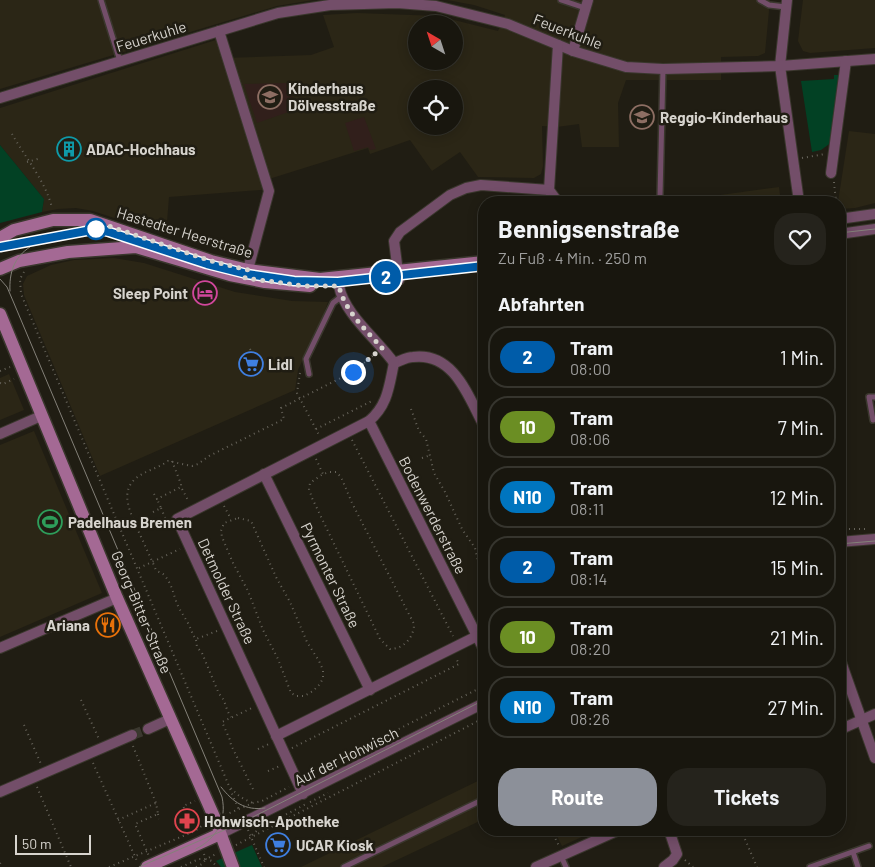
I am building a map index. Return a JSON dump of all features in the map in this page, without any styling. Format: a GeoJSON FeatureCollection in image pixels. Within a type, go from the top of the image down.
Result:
{"type":"FeatureCollection","features":[{"type":"Feature","properties":{"kind":"street","name":"Feuerkuhle"},"geometry":{"type":"LineString","coordinates":[[0,98],[278,13],[330,5],[398,1],[436,6],[508,24],[573,51],[626,67],[663,69],[780,66],[875,59]]}},
{"type":"Feature","properties":{"kind":"street"},"geometry":{"type":"LineString","coordinates":[[786,3],[780,66],[798,196]]}},
{"type":"Feature","properties":{"kind":"street"},"geometry":{"type":"LineString","coordinates":[[573,51],[587,4]]}},
{"type":"Feature","properties":{"kind":"street"},"geometry":{"type":"LineString","coordinates":[[219,31],[269,191],[246,274]]}},
{"type":"Feature","properties":{"kind":"street"},"geometry":{"type":"LineString","coordinates":[[554,196],[549,190],[558,45]]}},
{"type":"Feature","properties":{"kind":"street"},"geometry":{"type":"LineString","coordinates":[[831,173],[846,61]]}},
{"type":"Feature","properties":{"kind":"street"},"geometry":{"type":"LineString","coordinates":[[398,276],[394,241],[400,232],[450,195],[466,188],[481,186],[549,190]]}},
{"type":"Feature","properties":{"kind":"street"},"geometry":{"type":"LineString","coordinates":[[846,218],[875,214]]}},
{"type":"Feature","properties":{"kind":"street","name":"Hastedter Heerstraße"},"geometry":{"type":"LineString","coordinates":[[0,238],[14,230],[53,220],[90,220],[246,274],[340,291],[398,276],[478,263]]}},
{"type":"Feature","properties":{"kind":"street"},"geometry":{"type":"LineString","coordinates":[[846,233],[875,229]]}},
{"type":"Feature","properties":{"kind":"street","name":"Hastedter Heerstraße"},"geometry":{"type":"LineString","coordinates":[[0,269],[19,261],[68,252],[136,247],[208,269],[246,274],[320,279],[478,271]]}},
{"type":"Feature","properties":{"kind":"street"},"geometry":{"type":"LineString","coordinates":[[340,291],[348,308],[394,363],[412,357],[435,358],[449,367],[458,377],[478,415]]}},
{"type":"Feature","properties":{"kind":"street","name":"Georg-Bitter-Straße"},"geometry":{"type":"LineString","coordinates":[[0,314],[117,598],[215,819],[233,867]]}},
{"type":"Feature","properties":{"kind":"street","name":"Detmolder Straße"},"geometry":{"type":"LineString","coordinates":[[303,794],[177,519],[369,420],[383,406],[388,393],[394,363]]}},
{"type":"Feature","properties":{"kind":"street"},"geometry":{"type":"LineString","coordinates":[[0,434],[41,416]]}},
{"type":"Feature","properties":{"kind":"street","name":"Bodenwerderstraße"},"geometry":{"type":"LineString","coordinates":[[369,420],[477,636]]}},
{"type":"Feature","properties":{"kind":"street","name":"Pyrmonter Straße"},"geometry":{"type":"LineString","coordinates":[[264,474],[370,690]]}},
{"type":"Feature","properties":{"kind":"street"},"geometry":{"type":"LineString","coordinates":[[846,541],[875,539]]}},
{"type":"Feature","properties":{"kind":"street"},"geometry":{"type":"LineString","coordinates":[[0,648],[117,598]]}},
{"type":"Feature","properties":{"kind":"street"},"geometry":{"type":"LineString","coordinates":[[277,738],[370,690],[456,649],[477,636]]}},
{"type":"Feature","properties":{"kind":"street"},"geometry":{"type":"LineString","coordinates":[[846,676],[875,758]]}},
{"type":"Feature","properties":{"kind":"street","name":"Auf der Hohwisch"},"geometry":{"type":"LineString","coordinates":[[220,834],[478,706]]}},
{"type":"Feature","properties":{"kind":"street"},"geometry":{"type":"LineString","coordinates":[[846,726],[875,714]]}},
{"type":"Feature","properties":{"kind":"street"},"geometry":{"type":"LineString","coordinates":[[148,729],[170,719]]}},
{"type":"Feature","properties":{"kind":"street"},"geometry":{"type":"LineString","coordinates":[[0,792],[130,736]]}},
{"type":"Feature","properties":{"kind":"street"},"geometry":{"type":"LineString","coordinates":[[146,865],[220,834]]}},
{"type":"Feature","properties":{"kind":"street"},"geometry":{"type":"LineString","coordinates":[[536,867],[606,836]]}},
{"type":"Feature","properties":{"kind":"street"},"geometry":{"type":"LineString","coordinates":[[664,867],[677,854],[671,836]]}},
{"type":"Feature","properties":{"kind":"lane"},"geometry":{"type":"LineString","coordinates":[[100,0],[120,62]]}},
{"type":"Feature","properties":{"kind":"lane"},"geometry":{"type":"LineString","coordinates":[[561,0],[587,4]]}},
{"type":"Feature","properties":{"kind":"lane"},"geometry":{"type":"LineString","coordinates":[[760,0],[769,5],[786,3]]}},
{"type":"Feature","properties":{"kind":"lane"},"geometry":{"type":"LineString","coordinates":[[660,196],[663,69]]}},
{"type":"Feature","properties":{"kind":"lane"},"geometry":{"type":"LineString","coordinates":[[310,374],[306,359],[340,291]]}},
{"type":"Feature","properties":{"kind":"lane"},"geometry":{"type":"LineString","coordinates":[[873,420],[869,397],[875,396]]}},
{"type":"Feature","properties":{"kind":"lane"},"geometry":{"type":"LineString","coordinates":[[344,867],[478,802]]}},
{"type":"Feature","properties":{"kind":"lane"},"geometry":{"type":"LineString","coordinates":[[810,867],[869,846]]}},
{"type":"Feature","properties":{"kind":"lane"},"geometry":{"type":"LineString","coordinates":[[853,852],[858,867]]}},
{"type":"Feature","properties":{"kind":"lane"},"geometry":{"type":"LineString","coordinates":[[562,856],[566,867]]}},
{"type":"Feature","properties":{"kind":"path"},"geometry":{"type":"LineString","coordinates":[[12,134],[27,162],[35,170],[52,206],[53,220]]}},
{"type":"Feature","properties":{"kind":"path"},"geometry":{"type":"LineString","coordinates":[[812,156],[816,155]]}},
{"type":"Feature","properties":{"kind":"path"},"geometry":{"type":"LineString","coordinates":[[27,162],[41,158]]}},
{"type":"Feature","properties":{"kind":"path"},"geometry":{"type":"LineString","coordinates":[[835,188],[836,196]]}},
{"type":"Feature","properties":{"kind":"path"},"geometry":{"type":"LineString","coordinates":[[20,279],[21,294],[264,867]]}},
{"type":"Feature","properties":{"kind":"path"},"geometry":{"type":"LineString","coordinates":[[300,399],[353,372],[382,348]]}},
{"type":"Feature","properties":{"kind":"path"},"geometry":{"type":"LineString","coordinates":[[250,349],[253,355]]}},
{"type":"Feature","properties":{"kind":"path"},"geometry":{"type":"LineString","coordinates":[[306,359],[300,371],[297,393],[323,444]]}},
{"type":"Feature","properties":{"kind":"path"},"geometry":{"type":"LineString","coordinates":[[0,383],[3,384],[15,379]]}},
{"type":"Feature","properties":{"kind":"path"},"geometry":{"type":"LineString","coordinates":[[316,429],[388,393]]}},
{"type":"Feature","properties":{"kind":"path"},"geometry":{"type":"LineString","coordinates":[[412,409],[419,431],[426,439],[434,473],[456,516],[460,529],[475,548],[478,561]]}},
{"type":"Feature","properties":{"kind":"path"},"geometry":{"type":"LineString","coordinates":[[412,424],[416,422]]}},
{"type":"Feature","properties":{"kind":"path"},"geometry":{"type":"LineString","coordinates":[[284,752],[459,664],[456,649],[348,432]]}},
{"type":"Feature","properties":{"kind":"path"},"geometry":{"type":"LineString","coordinates":[[311,450],[324,474]]}},
{"type":"Feature","properties":{"kind":"path"},"geometry":{"type":"LineString","coordinates":[[422,458],[430,455]]}},
{"type":"Feature","properties":{"kind":"path"},"geometry":{"type":"LineString","coordinates":[[172,461],[181,487],[194,510]]}},
{"type":"Feature","properties":{"kind":"path"},"geometry":{"type":"LineString","coordinates":[[336,472],[341,477],[352,503],[414,624],[414,632],[411,638],[404,645],[395,649],[390,649],[380,639],[312,498],[309,489],[310,483],[324,474],[336,472]]}},
{"type":"Feature","properties":{"kind":"path"},"geometry":{"type":"LineString","coordinates":[[431,476],[434,473]]}},
{"type":"Feature","properties":{"kind":"path"},"geometry":{"type":"LineString","coordinates":[[437,487],[441,484]]}},
{"type":"Feature","properties":{"kind":"path"},"geometry":{"type":"LineString","coordinates":[[157,499],[181,487]]}},
{"type":"Feature","properties":{"kind":"path"},"geometry":{"type":"LineString","coordinates":[[153,512],[161,508],[154,494]]}},
{"type":"Feature","properties":{"kind":"path"},"geometry":{"type":"LineString","coordinates":[[220,497],[231,519]]}},
{"type":"Feature","properties":{"kind":"path"},"geometry":{"type":"LineString","coordinates":[[452,518],[456,516]]}},
{"type":"Feature","properties":{"kind":"path"},"geometry":{"type":"LineString","coordinates":[[231,519],[246,519],[251,522],[290,602],[307,642],[320,661],[323,678],[313,691],[304,696],[296,696],[292,693],[278,659],[262,630],[248,591],[233,564],[221,531],[223,526],[231,519]]}},
{"type":"Feature","properties":{"kind":"path"},"geometry":{"type":"LineString","coordinates":[[846,529],[862,528],[868,530]]}},
{"type":"Feature","properties":{"kind":"path"},"geometry":{"type":"LineString","coordinates":[[138,568],[189,545]]}},
{"type":"Feature","properties":{"kind":"path"},"geometry":{"type":"LineString","coordinates":[[201,637],[226,627]]}},
{"type":"Feature","properties":{"kind":"path"},"geometry":{"type":"LineString","coordinates":[[196,639],[197,647],[202,653],[219,694],[224,699],[225,709],[231,718]]}},
{"type":"Feature","properties":{"kind":"path"},"geometry":{"type":"LineString","coordinates":[[356,752],[478,689]]}},
{"type":"Feature","properties":{"kind":"path"},"geometry":{"type":"LineString","coordinates":[[81,700],[102,748]]}},
{"type":"Feature","properties":{"kind":"path"},"geometry":{"type":"LineString","coordinates":[[253,790],[231,746],[222,722],[262,704]]}},
{"type":"Feature","properties":{"kind":"path"},"geometry":{"type":"LineString","coordinates":[[226,850],[478,721]]}},
{"type":"Feature","properties":{"kind":"path"},"geometry":{"type":"LineString","coordinates":[[24,725],[45,773]]}},
{"type":"Feature","properties":{"kind":"path"},"geometry":{"type":"LineString","coordinates":[[130,736],[156,804],[159,819]]}},
{"type":"Feature","properties":{"kind":"path"},"geometry":{"type":"LineString","coordinates":[[258,749],[277,738]]}},
{"type":"Feature","properties":{"kind":"path"},"geometry":{"type":"LineString","coordinates":[[90,754],[134,856],[146,865]]}},
{"type":"Feature","properties":{"kind":"path"},"geometry":{"type":"LineString","coordinates":[[268,771],[288,762]]}},
{"type":"Feature","properties":{"kind":"path"},"geometry":{"type":"LineString","coordinates":[[33,778],[71,867]]}},
{"type":"Feature","properties":{"kind":"path"},"geometry":{"type":"LineString","coordinates":[[109,867],[195,831],[201,825],[253,802],[245,800],[236,794],[229,786]]}},
{"type":"Feature","properties":{"kind":"path"},"geometry":{"type":"LineString","coordinates":[[184,808],[183,806],[195,801]]}},
{"type":"Feature","properties":{"kind":"path"},"geometry":{"type":"LineString","coordinates":[[118,820],[156,804]]}},
{"type":"Feature","properties":{"kind":"path"},"geometry":{"type":"LineString","coordinates":[[146,865],[146,851],[135,824],[158,814]]}},
{"type":"Feature","properties":{"kind":"path"},"geometry":{"type":"LineString","coordinates":[[554,836],[562,856]]}},
{"type":"Feature","properties":{"kind":"path"},"geometry":{"type":"LineString","coordinates":[[744,836],[757,867]]}},
{"type":"Feature","properties":{"kind":"path"},"geometry":{"type":"LineString","coordinates":[[181,867],[200,859],[212,861],[217,867]]}},
{"type":"Feature","properties":{"kind":"path"},"geometry":{"type":"LineString","coordinates":[[196,867],[206,859]]}},
{"type":"Feature","properties":{"kind":"path"},"geometry":{"type":"LineString","coordinates":[[0,863],[2,867]]}},
{"type":"Feature","properties":{"kind":"shaded area"},"geometry":{"type":"Polygon","coordinates":[[[0,0],[313,0],[277,6],[0,89],[0,0]]]}},
{"type":"Feature","properties":{"kind":"shaded area"},"geometry":{"type":"Polygon","coordinates":[[[447,0],[770,0],[765,53],[758,56],[721,57],[721,80],[626,80],[618,103],[619,147],[582,147],[579,124],[557,127],[542,126],[543,166],[541,174],[534,178],[478,177],[460,152],[432,171],[410,140],[370,154],[368,148],[269,179],[272,189],[169,197],[166,235],[93,211],[76,208],[42,212],[44,199],[0,145],[0,108],[219,39],[225,58],[311,55],[334,47],[323,15],[357,13],[411,15],[408,15],[408,70],[463,70],[463,22],[498,31],[505,15],[474,5],[447,0]]]}},
{"type":"Feature","properties":{"kind":"shaded area"},"geometry":{"type":"Polygon","coordinates":[[[803,0],[875,0],[875,48],[810,53],[803,51],[798,41],[803,0]]]}},
{"type":"Feature","properties":{"kind":"shaded area","name":"Kinderhaus Dölvesstraße"},"geometry":{"type":"Polygon","coordinates":[[[287,83],[297,109],[257,123],[244,84],[287,83]]]}},
{"type":"Feature","properties":{"kind":"shaded area"},"geometry":{"type":"Polygon","coordinates":[[[364,117],[376,149],[370,150],[368,147],[354,151],[345,123],[364,117]]]}},
{"type":"Feature","properties":{"kind":"shaded area"},"geometry":{"type":"Polygon","coordinates":[[[849,131],[875,134],[875,203],[846,209],[846,196],[839,196],[849,131]]]}},
{"type":"Feature","properties":{"kind":"shaded area"},"geometry":{"type":"Polygon","coordinates":[[[779,187],[780,196],[713,196],[779,187]]]}},
{"type":"Feature","properties":{"kind":"shaded area"},"geometry":{"type":"Polygon","coordinates":[[[114,258],[144,263],[235,292],[292,301],[328,302],[298,370],[295,390],[100,476],[24,295],[23,284],[27,276],[51,265],[74,260],[114,258]]]}},
{"type":"Feature","properties":{"kind":"shaded area"},"geometry":{"type":"Polygon","coordinates":[[[9,374],[24,410],[0,420],[0,378],[9,374]]]}},
{"type":"Feature","properties":{"kind":"shaded area"},"geometry":{"type":"Polygon","coordinates":[[[34,431],[102,593],[0,637],[0,445],[34,431]]]}},
{"type":"Feature","properties":{"kind":"shaded area"},"geometry":{"type":"Polygon","coordinates":[[[478,781],[478,822],[382,867],[301,867],[478,781]]]}},
{"type":"Feature","properties":{"kind":"shaded area"},"geometry":{"type":"Polygon","coordinates":[[[557,836],[584,836],[562,846],[557,836]]]}},
{"type":"Feature","properties":{"kind":"green space"},"geometry":{"type":"Polygon","coordinates":[[[834,75],[843,75],[832,142],[821,150],[812,152],[801,81],[834,79],[834,75]]]}},
{"type":"Feature","properties":{"kind":"green space"},"geometry":{"type":"Polygon","coordinates":[[[0,145],[44,199],[42,212],[0,223],[0,145]]]}},
{"type":"Feature","properties":{"kind":"green space"},"geometry":{"type":"Polygon","coordinates":[[[252,845],[262,867],[221,867],[216,861],[252,845]]]}},
{"type":"Feature","properties":{"kind":"tunnel"},"geometry":{"type":"LineString","coordinates":[[132,735],[148,729]]}},
{"type":"Feature","properties":{"kind":"tram line"},"geometry":{"type":"LineString","coordinates":[[0,247],[97,229],[207,264],[247,274],[294,281],[333,282],[478,267]]}},
{"type":"Feature","properties":{"kind":"tram line","name":"2"},"geometry":{"type":"LineString","coordinates":[[0,247],[97,229],[225,269],[272,278],[316,282],[338,282],[478,267]]}},
{"type":"Feature","properties":{"kind":"tram line"},"geometry":{"type":"LineString","coordinates":[[846,232],[875,229]]}},
{"type":"Feature","properties":{"kind":"tram line"},"geometry":{"type":"LineString","coordinates":[[10,291],[10,278],[16,261],[30,247]]}},
{"type":"Feature","properties":{"kind":"tram line"},"geometry":{"type":"LineString","coordinates":[[0,279],[7,287],[222,797],[222,821],[215,834],[196,849]]}},
{"type":"Feature","properties":{"kind":"tram line"},"geometry":{"type":"LineString","coordinates":[[846,543],[875,541]]}},
{"type":"Feature","properties":{"kind":"tram line"},"geometry":{"type":"LineString","coordinates":[[139,867],[245,821],[478,703]]}},
{"type":"Feature","properties":{"kind":"tram line"},"geometry":{"type":"LineString","coordinates":[[221,787],[230,797],[245,807],[265,808]]}},
{"type":"Feature","properties":{"kind":"place","name":"Kinderhaus Dölvesstraße"},"geometry":{"type":"Point","coordinates":[270,97]}},
{"type":"Feature","properties":{"kind":"place","name":"Reggio-Kinderhaus"},"geometry":{"type":"Point","coordinates":[642,117]}},
{"type":"Feature","properties":{"kind":"place","name":"ADAC-Hochhaus"},"geometry":{"type":"Point","coordinates":[69,149]}},
{"type":"Feature","properties":{"kind":"place","name":"Sleep Point"},"geometry":{"type":"Point","coordinates":[205,293]}},
{"type":"Feature","properties":{"kind":"place","name":"Lidl"},"geometry":{"type":"Point","coordinates":[251,364]}},
{"type":"Feature","properties":{"kind":"place","name":"Padelhaus Bremen"},"geometry":{"type":"Point","coordinates":[50,522]}},
{"type":"Feature","properties":{"kind":"place","name":"Ariana"},"geometry":{"type":"Point","coordinates":[108,625]}},
{"type":"Feature","properties":{"kind":"place","name":"Hohwisch-Apotheke"},"geometry":{"type":"Point","coordinates":[187,821]}},
{"type":"Feature","properties":{"kind":"place","name":"UCAR Kiosk"},"geometry":{"type":"Point","coordinates":[278,845]}},
{"type":"Feature","properties":{"kind":"route"},"geometry":{"type":"LineString","coordinates":[[96,229],[100,223],[211,261],[248,270],[245,278],[304,286],[339,286],[340,293],[348,308],[382,348],[353,372]]}}]}
